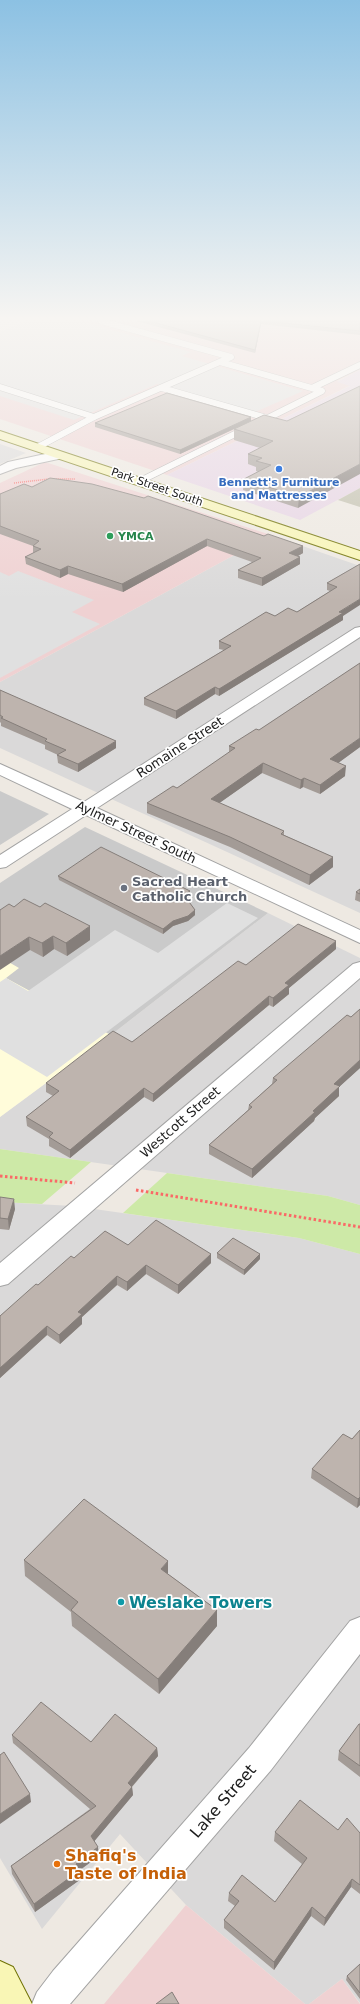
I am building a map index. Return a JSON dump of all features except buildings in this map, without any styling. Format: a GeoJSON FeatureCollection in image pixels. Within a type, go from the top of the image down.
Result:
{"type":"FeatureCollection","features":[{"type":"Feature","properties":{"kind":"main road","name":"Park Street South"},"geometry":{"type":"LineString","coordinates":[[0,435],[360,555]]}},
{"type":"Feature","properties":{"kind":"main road"},"geometry":{"type":"LineString","coordinates":[[0,1980],[14,2004]]}},
{"type":"Feature","properties":{"kind":"street"},"geometry":{"type":"LineString","coordinates":[[12,465],[33,446]]}},
{"type":"Feature","properties":{"kind":"street"},"geometry":{"type":"LineString","coordinates":[[0,470],[12,465],[59,455]]}},
{"type":"Feature","properties":{"kind":"street","name":"Romaine Street"},"geometry":{"type":"LineString","coordinates":[[0,863],[360,631]]}},
{"type":"Feature","properties":{"kind":"street","name":"Aylmer Street South"},"geometry":{"type":"LineString","coordinates":[[0,769],[360,937]]}},
{"type":"Feature","properties":{"kind":"street","name":"Westcott Street"},"geometry":{"type":"LineString","coordinates":[[0,1277],[360,968]]}},
{"type":"Feature","properties":{"kind":"street","name":"Lake Street"},"geometry":{"type":"LineString","coordinates":[[49,2004],[65,1983],[260,1759],[360,1631]]}},
{"type":"Feature","properties":{"kind":"lane"},"geometry":{"type":"LineString","coordinates":[[86,415],[94,417]]}},
{"type":"Feature","properties":{"kind":"lane"},"geometry":{"type":"LineString","coordinates":[[33,446],[100,415]]}},
{"type":"Feature","properties":{"kind":"lane"},"geometry":{"type":"LineString","coordinates":[[255,415],[267,418]]}},
{"type":"Feature","properties":{"kind":"lane"},"geometry":{"type":"LineString","coordinates":[[140,481],[274,415]]}},
{"type":"Feature","properties":{"kind":"path"},"geometry":{"type":"LineString","coordinates":[[13,484],[48,479],[97,479],[119,474]]}},
{"type":"Feature","properties":{"kind":"path"},"geometry":{"type":"LineString","coordinates":[[0,1176],[134,1189],[360,1227]]}},
{"type":"Feature","properties":{"kind":"shaded area"},"geometry":{"type":"Polygon","coordinates":[[[0,415],[291,415],[167,475],[0,419],[0,415]]]}},
{"type":"Feature","properties":{"kind":"shaded area"},"geometry":{"type":"Polygon","coordinates":[[[57,415],[87,415],[74,420],[57,415]]]}},
{"type":"Feature","properties":{"kind":"shaded area"},"geometry":{"type":"Polygon","coordinates":[[[291,415],[360,415],[360,488],[300,520],[167,475],[291,415]]]}},
{"type":"Feature","properties":{"kind":"shaded area"},"geometry":{"type":"Polygon","coordinates":[[[0,444],[26,453],[0,464],[0,444]]]}},
{"type":"Feature","properties":{"kind":"shaded area"},"geometry":{"type":"Polygon","coordinates":[[[45,462],[271,535],[0,682],[0,483],[45,462]]]}},
{"type":"Feature","properties":{"kind":"shaded area"},"geometry":{"type":"Polygon","coordinates":[[[360,488],[360,507],[338,500],[360,488]]]}},
{"type":"Feature","properties":{"kind":"shaded area"},"geometry":{"type":"Polygon","coordinates":[[[271,535],[360,566],[360,913],[0,748],[0,682],[271,535]]]}},
{"type":"Feature","properties":{"kind":"shaded area"},"geometry":{"type":"Polygon","coordinates":[[[18,571],[94,600],[72,612],[100,624],[0,678],[0,572],[9,576],[18,571]]]}},
{"type":"Feature","properties":{"kind":"shaded area"},"geometry":{"type":"Polygon","coordinates":[[[0,791],[49,814],[0,845],[0,791]]]}},
{"type":"Feature","properties":{"kind":"shaded area"},"geometry":{"type":"Polygon","coordinates":[[[85,827],[268,913],[111,1035],[6,978],[19,968],[0,957],[0,883],[85,827]]]}},
{"type":"Feature","properties":{"kind":"shaded area"},"geometry":{"type":"Polygon","coordinates":[[[227,903],[258,918],[47,1077],[0,1049],[0,982],[6,978],[28,991],[115,930],[158,953],[227,903]]]}},
{"type":"Feature","properties":{"kind":"shaded area"},"geometry":{"type":"Polygon","coordinates":[[[268,913],[360,958],[360,1205],[328,1196],[0,1149],[0,1117],[111,1035],[268,913]]]}},
{"type":"Feature","properties":{"kind":"shaded area"},"geometry":{"type":"Polygon","coordinates":[[[0,957],[20,968],[7,978],[111,1035],[0,1117],[0,957]]]}},
{"type":"Feature","properties":{"kind":"shaded area"},"geometry":{"type":"Polygon","coordinates":[[[0,1202],[73,1206],[299,1238],[360,1254],[360,2003],[342,1979],[309,2004],[305,2004],[186,1905],[120,1834],[42,1929],[0,1858],[0,1202]]]}},
{"type":"Feature","properties":{"kind":"shaded area"},"geometry":{"type":"Polygon","coordinates":[[[186,1905],[305,2004],[104,2004],[186,1905]]]}},
{"type":"Feature","properties":{"kind":"shaded area"},"geometry":{"type":"Polygon","coordinates":[[[342,1979],[360,2004],[309,2004],[342,1979]]]}},
{"type":"Feature","properties":{"kind":"green space"},"geometry":{"type":"Polygon","coordinates":[[[0,1149],[91,1162],[42,1204],[0,1202],[0,1149]]]}},
{"type":"Feature","properties":{"kind":"green space"},"geometry":{"type":"Polygon","coordinates":[[[167,1173],[328,1196],[360,1205],[360,1254],[299,1238],[123,1213],[167,1173]]]}},
{"type":"Feature","properties":{"kind":"place","name":"Bennett's Furniture and Mattresses"},"geometry":{"type":"Point","coordinates":[279,469]}},
{"type":"Feature","properties":{"kind":"place","name":"YMCA"},"geometry":{"type":"Point","coordinates":[110,536]}},
{"type":"Feature","properties":{"kind":"place","name":"Sacred Heart Catholic Church"},"geometry":{"type":"Point","coordinates":[124,888]}},
{"type":"Feature","properties":{"kind":"place","name":"Weslake Towers"},"geometry":{"type":"Point","coordinates":[121,1602]}},
{"type":"Feature","properties":{"kind":"place","name":"Shafiq's Taste of India"},"geometry":{"type":"Point","coordinates":[57,1864]}}]}
